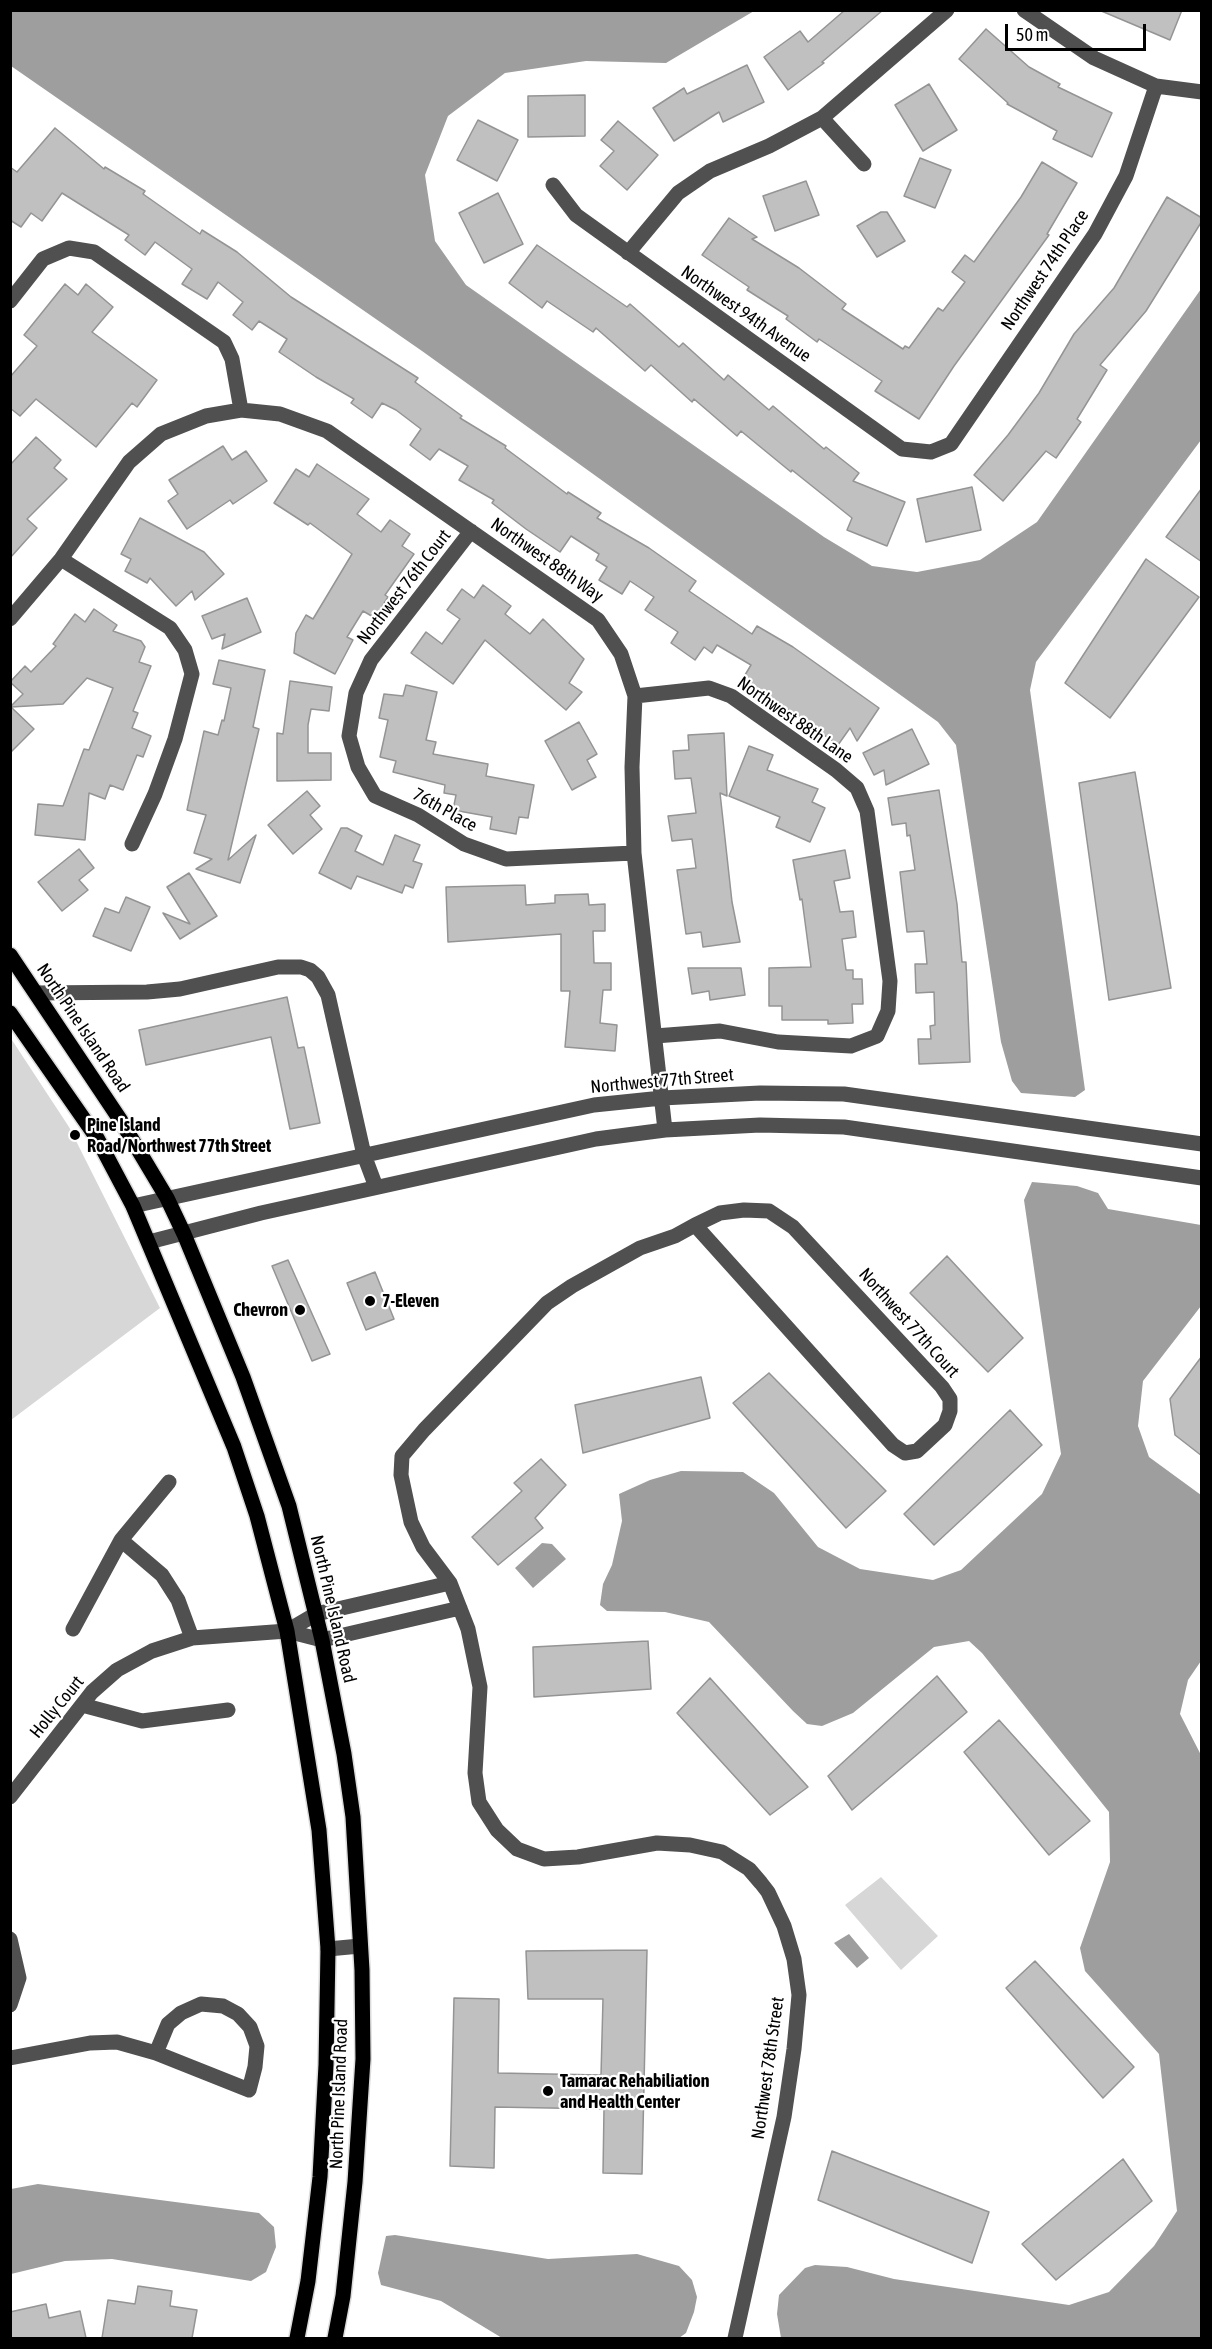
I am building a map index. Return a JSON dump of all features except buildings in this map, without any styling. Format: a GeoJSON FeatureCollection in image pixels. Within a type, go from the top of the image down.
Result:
{"type":"FeatureCollection","features":[{"type":"Feature","properties":{"kind":"main road","name":"North Pine Island Road"},"geometry":{"type":"LineString","coordinates":[[10,955],[121,1120],[167,1198],[184,1234],[243,1377],[288,1506],[316,1614],[344,1754],[353,1817],[363,2059],[355,2182],[343,2296],[335,2338]]}},
{"type":"Feature","properties":{"kind":"main road","name":"North Pine Island Road"},"geometry":{"type":"LineString","coordinates":[[10,1012],[97,1138],[133,1206],[234,1448],[257,1516],[287,1631],[319,1830],[328,1949],[326,2065],[320,2177],[308,2281],[297,2338]]}},
{"type":"Feature","properties":{"kind":"street"},"geometry":{"type":"LineString","coordinates":[[628,253],[678,193],[710,171],[769,146],[822,118],[947,10]]}},
{"type":"Feature","properties":{"kind":"street"},"geometry":{"type":"LineString","coordinates":[[1024,10],[1094,58],[1156,86],[1202,92]]}},
{"type":"Feature","properties":{"kind":"street","name":"Northwest 74th Place"},"geometry":{"type":"LineString","coordinates":[[931,452],[951,444],[1095,234],[1126,176],[1156,86]]}},
{"type":"Feature","properties":{"kind":"street"},"geometry":{"type":"LineString","coordinates":[[822,118],[864,164]]}},
{"type":"Feature","properties":{"kind":"street","name":"Northwest 94th Avenue"},"geometry":{"type":"LineString","coordinates":[[553,185],[576,215],[902,449],[931,452]]}},
{"type":"Feature","properties":{"kind":"street"},"geometry":{"type":"LineString","coordinates":[[10,301],[43,259],[69,248],[94,252],[224,342],[232,359],[241,410]]}},
{"type":"Feature","properties":{"kind":"street","name":"Northwest 88th Way"},"geometry":{"type":"LineString","coordinates":[[10,619],[61,559],[129,462],[160,434],[206,416],[241,410],[280,414],[327,432],[598,620],[621,654],[635,696],[632,767],[634,853],[665,1130]]}},
{"type":"Feature","properties":{"kind":"street","name":"Northwest 76th Court"},"geometry":{"type":"LineString","coordinates":[[349,736],[356,693],[371,660],[471,531]]}},
{"type":"Feature","properties":{"kind":"street"},"geometry":{"type":"LineString","coordinates":[[61,559],[170,628],[185,650],[192,674],[175,739],[155,794],[132,844]]}},
{"type":"Feature","properties":{"kind":"street","name":"Northwest 88th Lane"},"geometry":{"type":"LineString","coordinates":[[635,696],[709,688],[731,696],[836,770],[857,788],[867,811],[890,981],[888,1011],[877,1036],[851,1046],[778,1042],[720,1031],[655,1036]]}},
{"type":"Feature","properties":{"kind":"street","name":"76th Place"},"geometry":{"type":"LineString","coordinates":[[349,736],[358,767],[375,796],[418,815],[464,844],[506,859],[634,853]]}},
{"type":"Feature","properties":{"kind":"street"},"geometry":{"type":"LineString","coordinates":[[36,993],[147,992],[180,989],[278,967],[301,966],[310,970],[318,976],[328,995],[364,1155],[376,1187]]}},
{"type":"Feature","properties":{"kind":"street","name":"Northwest 77th Street"},"geometry":{"type":"LineString","coordinates":[[133,1206],[594,1105],[662,1098],[760,1093],[844,1094],[1202,1144]]}},
{"type":"Feature","properties":{"kind":"street"},"geometry":{"type":"LineString","coordinates":[[149,1242],[261,1212],[596,1139],[665,1130],[760,1125],[844,1127],[1202,1178]]}},
{"type":"Feature","properties":{"kind":"street","name":"Northwest 77th Court"},"geometry":{"type":"LineString","coordinates":[[450,1583],[423,1547],[411,1522],[401,1475],[402,1456],[424,1430],[547,1303],[640,1248],[675,1236],[695,1225],[720,1213],[744,1210],[769,1211],[793,1227],[942,1387],[950,1399],[950,1412],[945,1425],[917,1451],[905,1453],[893,1445],[695,1225]]}},
{"type":"Feature","properties":{"kind":"street"},"geometry":{"type":"LineString","coordinates":[[73,1629],[121,1540],[169,1482]]}},
{"type":"Feature","properties":{"kind":"street"},"geometry":{"type":"LineString","coordinates":[[121,1540],[162,1575],[178,1600],[192,1638]]}},
{"type":"Feature","properties":{"kind":"street"},"geometry":{"type":"LineString","coordinates":[[287,1631],[316,1614],[450,1583]]}},
{"type":"Feature","properties":{"kind":"street","name":"Northwest 78th Street"},"geometry":{"type":"LineString","coordinates":[[450,1583],[475,1654],[480,1687],[475,1773],[479,1802],[497,1830],[517,1849],[544,1859],[578,1857],[657,1843],[690,1845],[722,1852],[748,1869],[768,1892],[784,1926],[794,1959],[799,1995],[794,2049],[784,2116],[735,2338]]}},
{"type":"Feature","properties":{"kind":"street"},"geometry":{"type":"LineString","coordinates":[[287,1631],[322,1640],[460,1608]]}},
{"type":"Feature","properties":{"kind":"street","name":"Holly Court"},"geometry":{"type":"LineString","coordinates":[[10,1797],[92,1692],[117,1670],[152,1651],[192,1638],[287,1631]]}},
{"type":"Feature","properties":{"kind":"street"},"geometry":{"type":"LineString","coordinates":[[82,1705],[142,1721],[228,1710]]}},
{"type":"Feature","properties":{"kind":"street"},"geometry":{"type":"LineString","coordinates":[[10,1939],[19,1978],[10,2006]]}},
{"type":"Feature","properties":{"kind":"street"},"geometry":{"type":"LineString","coordinates":[[328,1949],[360,1946]]}},
{"type":"Feature","properties":{"kind":"street"},"geometry":{"type":"LineString","coordinates":[[10,2058],[90,2043],[117,2042],[156,2053],[249,2090],[257,2046],[250,2027],[238,2014],[223,2006],[201,2004],[181,2013],[168,2024],[156,2053]]}},
{"type":"Feature","properties":{"kind":"shaded area"},"geometry":{"type":"Polygon","coordinates":[[[11,10],[754,11],[666,63],[586,61],[505,73],[448,116],[425,175],[435,241],[466,285],[824,537],[872,566],[917,572],[980,560],[1037,522],[1201,289],[1201,440],[1036,662],[1030,690],[1085,1090],[1075,1097],[1021,1093],[1012,1081],[1001,1042],[956,745],[938,722],[422,351],[11,66],[11,10]]]}},
{"type":"Feature","properties":{"kind":"shaded area"},"geometry":{"type":"Polygon","coordinates":[[[10,1037],[69,1127],[160,1308],[11,1420],[10,1037]]]}},
{"type":"Feature","properties":{"kind":"shaded area"},"geometry":{"type":"Polygon","coordinates":[[[1032,1182],[1077,1186],[1098,1193],[1108,1209],[1201,1225],[1201,1306],[1143,1381],[1138,1426],[1149,1457],[1201,1495],[1201,1661],[1188,1680],[1180,1714],[1202,1757],[1201,2338],[781,2338],[777,2314],[779,2295],[805,2268],[815,2265],[847,2267],[894,2279],[1069,2305],[1109,2292],[1154,2246],[1177,2211],[1159,2054],[1085,1971],[1080,1948],[1110,1862],[1109,1812],[982,1653],[969,1641],[934,1647],[853,1713],[822,1726],[807,1724],[709,1622],[665,1612],[607,1611],[600,1605],[603,1584],[612,1565],[622,1521],[619,1494],[650,1480],[681,1471],[743,1472],[774,1493],[818,1547],[860,1569],[933,1580],[961,1570],[1042,1494],[1061,1454],[1024,1200],[1032,1182]]]}},
{"type":"Feature","properties":{"kind":"shaded area"},"geometry":{"type":"Polygon","coordinates":[[[542,1543],[552,1544],[566,1559],[533,1588],[515,1568],[542,1543]]]}},
{"type":"Feature","properties":{"kind":"shaded area"},"geometry":{"type":"Polygon","coordinates":[[[881,1877],[938,1936],[901,1970],[845,1905],[881,1877]]]}},
{"type":"Feature","properties":{"kind":"shaded area"},"geometry":{"type":"Polygon","coordinates":[[[849,1934],[869,1958],[857,1968],[834,1943],[849,1934]]]}},
{"type":"Feature","properties":{"kind":"shaded area"},"geometry":{"type":"Polygon","coordinates":[[[38,2184],[259,2213],[274,2227],[276,2247],[266,2272],[251,2281],[112,2259],[65,2261],[11,2274],[11,2189],[38,2184]]]}},
{"type":"Feature","properties":{"kind":"shaded area"},"geometry":{"type":"Polygon","coordinates":[[[395,2235],[548,2259],[637,2254],[679,2266],[692,2280],[697,2297],[694,2312],[686,2333],[679,2338],[502,2338],[441,2301],[381,2285],[378,2273],[386,2236],[395,2235]]]}},
{"type":"Feature","properties":{"kind":"place","name":"Pine Island Road/Northwest 77th Street"},"geometry":{"type":"Point","coordinates":[75,1135]}},
{"type":"Feature","properties":{"kind":"place","name":"7-Eleven"},"geometry":{"type":"Point","coordinates":[370,1301]}},
{"type":"Feature","properties":{"kind":"place","name":"Chevron"},"geometry":{"type":"Point","coordinates":[300,1310]}},
{"type":"Feature","properties":{"kind":"place","name":"Tamarac Rehabiliation and Health Center"},"geometry":{"type":"Point","coordinates":[548,2091]}}]}
